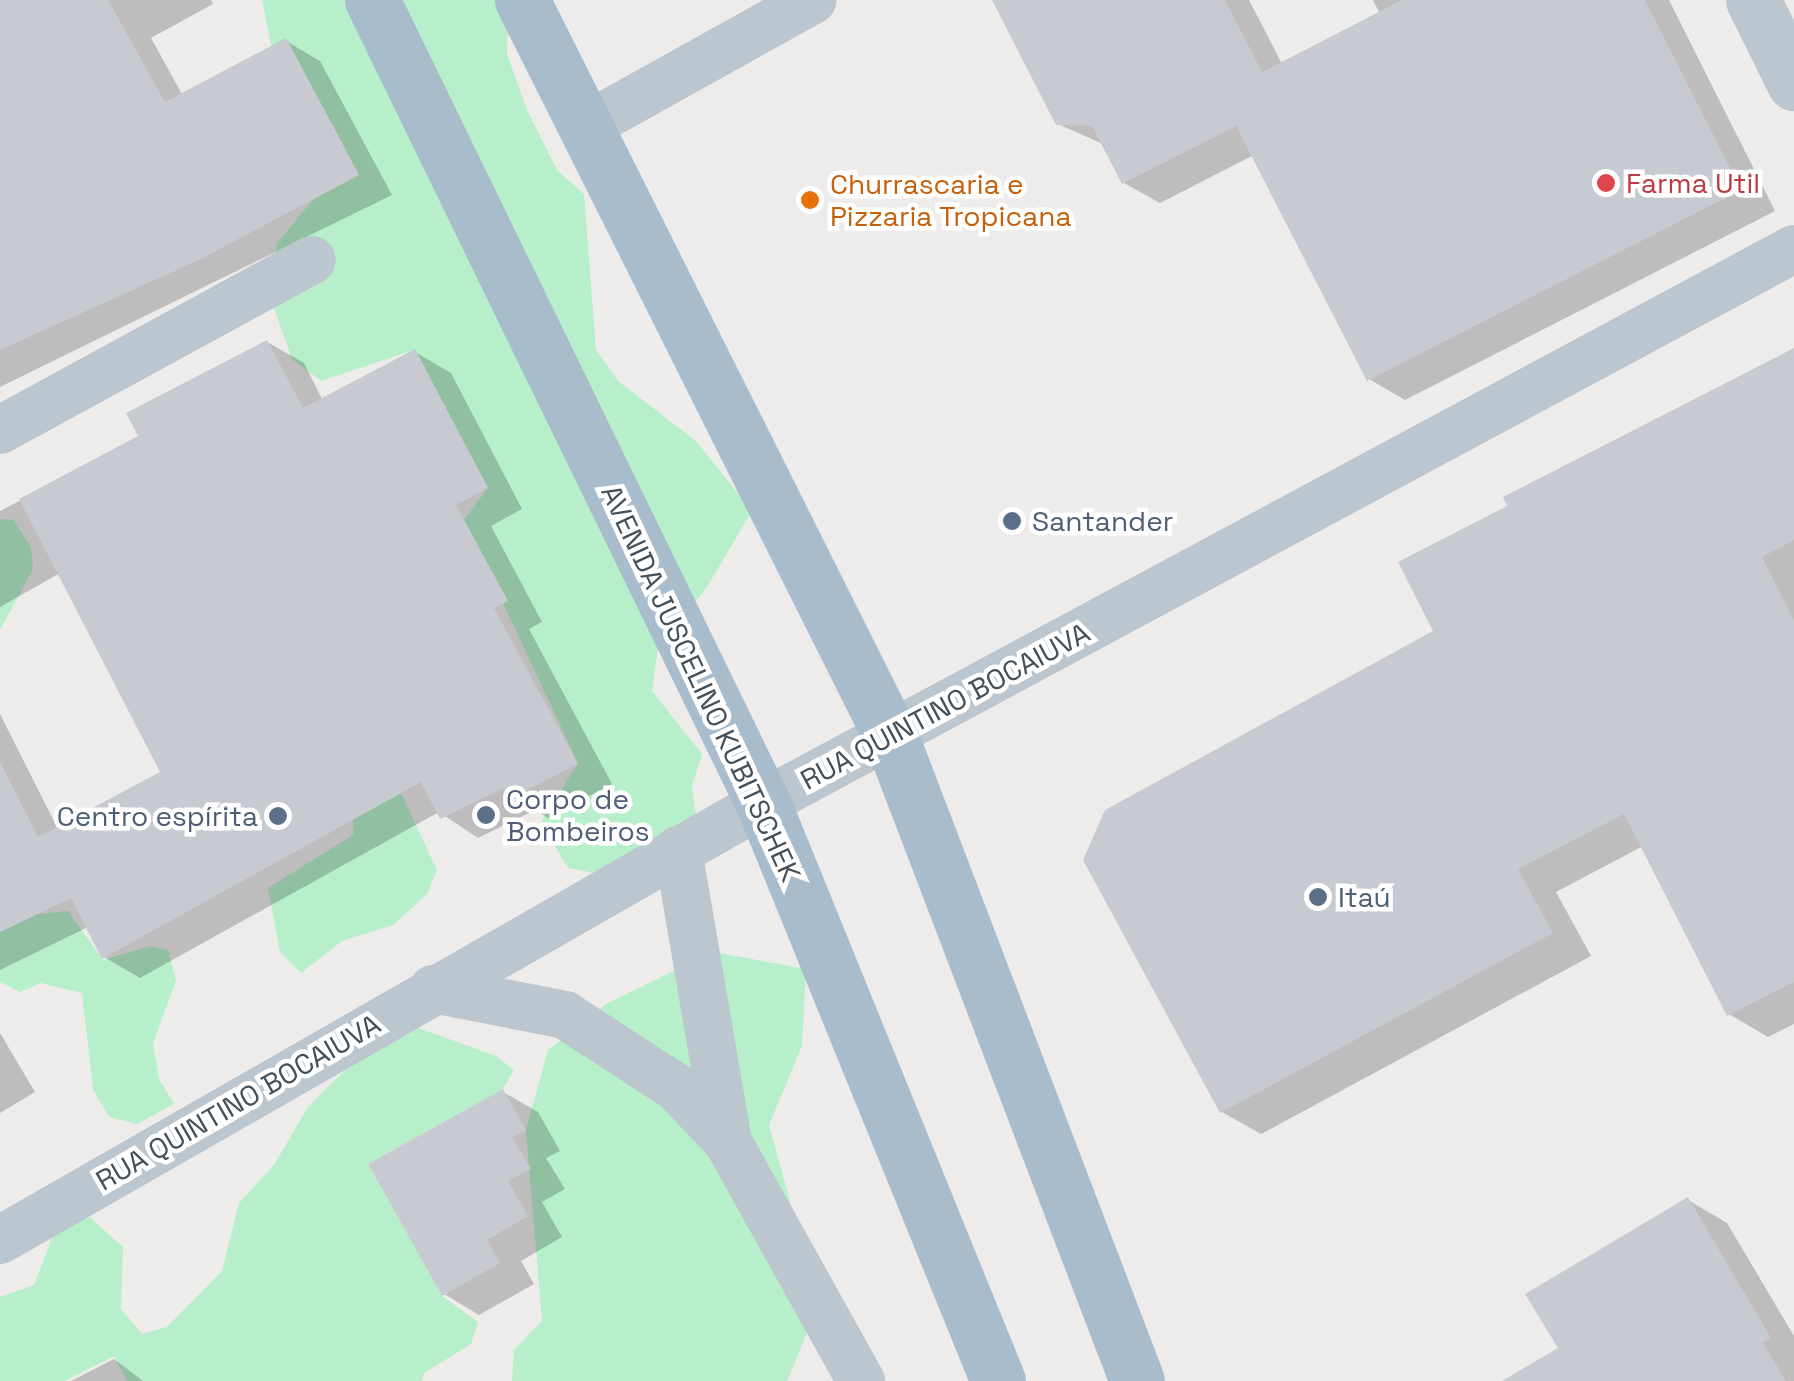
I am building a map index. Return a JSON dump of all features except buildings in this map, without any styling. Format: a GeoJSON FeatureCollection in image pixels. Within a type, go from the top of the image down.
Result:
{"type":"FeatureCollection","features":[{"type":"Feature","properties":{"kind":"main road","name":"AVENIDA JUSCELINO KUBITSCHEK"},"geometry":{"type":"LineString","coordinates":[[372,0],[763,803],[998,1381]]}},
{"type":"Feature","properties":{"kind":"main road"},"geometry":{"type":"LineString","coordinates":[[522,0],[891,736],[1138,1381]]}},
{"type":"Feature","properties":{"kind":"street"},"geometry":{"type":"LineString","coordinates":[[588,125],[813,0]]}},
{"type":"Feature","properties":{"kind":"street"},"geometry":{"type":"LineString","coordinates":[[1753,0],[1794,84]]}},
{"type":"Feature","properties":{"kind":"street","name":"RUA QUINTINO BOCAIUVA"},"geometry":{"type":"LineString","coordinates":[[0,1240],[763,803],[1794,249]]}},
{"type":"Feature","properties":{"kind":"street"},"geometry":{"type":"LineString","coordinates":[[0,430],[312,260]]}},
{"type":"Feature","properties":{"kind":"street"},"geometry":{"type":"LineString","coordinates":[[678,850],[728,1142]]}},
{"type":"Feature","properties":{"kind":"street"},"geometry":{"type":"LineString","coordinates":[[433,989],[564,1016],[677,1088],[728,1142],[861,1381]]}},
{"type":"Feature","properties":{"kind":"green space"},"geometry":{"type":"Polygon","coordinates":[[[262,0],[509,0],[507,54],[527,110],[557,170],[584,194],[596,350],[618,381],[696,441],[752,511],[707,587],[658,648],[652,691],[702,754],[692,786],[697,823],[621,878],[568,868],[541,822],[578,763],[464,520],[488,488],[414,350],[321,381],[292,359],[270,297],[277,243],[334,175],[345,148],[322,105],[276,70],[262,0]]]}},
{"type":"Feature","properties":{"kind":"green space"},"geometry":{"type":"Polygon","coordinates":[[[0,519],[14,520],[31,548],[33,569],[0,630],[0,519]]]}},
{"type":"Feature","properties":{"kind":"green space"},"geometry":{"type":"Polygon","coordinates":[[[399,789],[437,870],[427,894],[393,925],[342,941],[301,973],[280,952],[268,888],[353,835],[354,801],[399,789]]]}},
{"type":"Feature","properties":{"kind":"green space"},"geometry":{"type":"Polygon","coordinates":[[[68,911],[103,960],[150,946],[168,950],[176,981],[153,1043],[159,1079],[174,1104],[137,1124],[109,1117],[93,1089],[82,993],[41,983],[20,992],[0,982],[0,932],[38,914],[68,911]]]}},
{"type":"Feature","properties":{"kind":"green space"},"geometry":{"type":"Polygon","coordinates":[[[713,952],[806,969],[802,1046],[769,1125],[791,1205],[808,1330],[787,1381],[512,1381],[514,1350],[542,1321],[526,1130],[548,1050],[606,1004],[713,952]]]}},
{"type":"Feature","properties":{"kind":"green space"},"geometry":{"type":"Polygon","coordinates":[[[416,1027],[496,1056],[514,1070],[503,1089],[368,1164],[442,1296],[478,1322],[471,1344],[424,1373],[422,1381],[127,1381],[114,1356],[65,1381],[0,1381],[0,1297],[34,1285],[52,1238],[86,1214],[123,1247],[121,1309],[142,1334],[167,1327],[222,1271],[239,1203],[274,1165],[308,1107],[357,1058],[416,1027]]]}},
{"type":"Feature","properties":{"kind":"place","name":"Farma Util"},"geometry":{"type":"Point","coordinates":[1606,183]}},
{"type":"Feature","properties":{"kind":"place","name":"Churrascaria e Pizzaria Tropicana"},"geometry":{"type":"Point","coordinates":[810,200]}},
{"type":"Feature","properties":{"kind":"place","name":"Santander"},"geometry":{"type":"Point","coordinates":[1012,521]}},
{"type":"Feature","properties":{"kind":"place","name":"Corpo de Bombeiros"},"geometry":{"type":"Point","coordinates":[486,815]}},
{"type":"Feature","properties":{"kind":"place","name":"Centro espírita"},"geometry":{"type":"Point","coordinates":[278,816]}},
{"type":"Feature","properties":{"kind":"place","name":"Itaú"},"geometry":{"type":"Point","coordinates":[1318,897]}}]}
